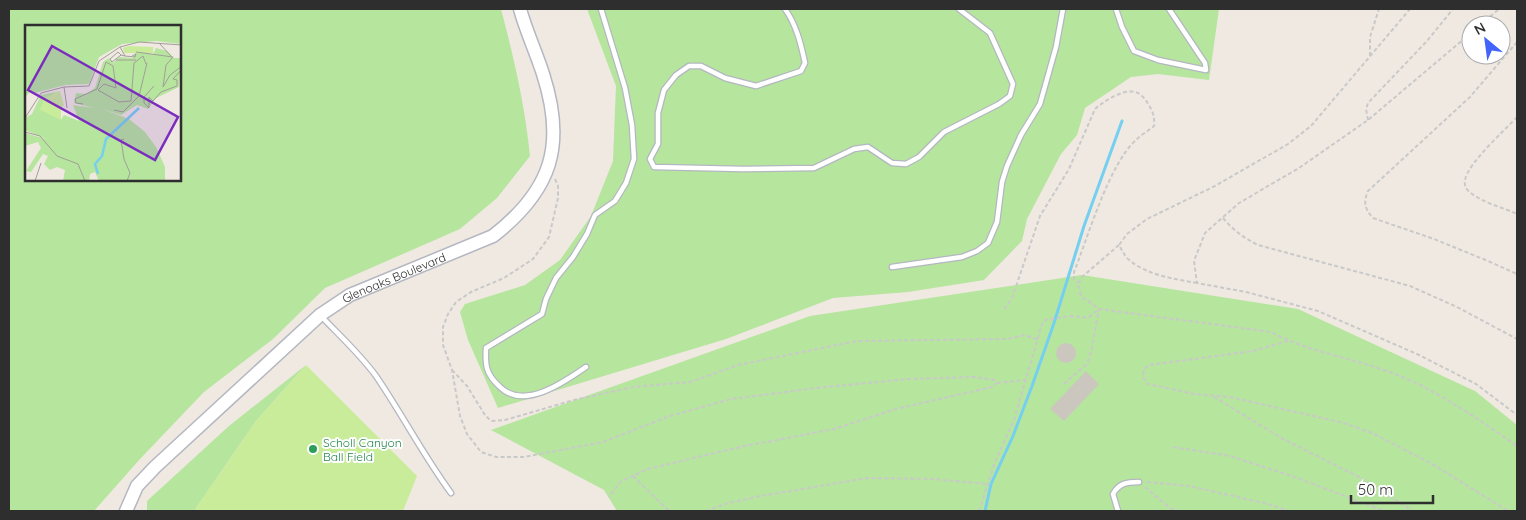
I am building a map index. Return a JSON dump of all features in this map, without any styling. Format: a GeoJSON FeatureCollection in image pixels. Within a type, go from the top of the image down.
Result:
{"type":"FeatureCollection","features":[{"type":"Feature","properties":{"kind":"street","name":"Glenoaks Boulevard"},"geometry":{"type":"LineString","coordinates":[[126,511],[137,486],[155,467],[320,315],[350,295],[493,236],[512,222],[530,202],[544,178],[552,155],[555,135],[544,76],[520,9]]}},
{"type":"Feature","properties":{"kind":"lane"},"geometry":{"type":"LineString","coordinates":[[586,368],[568,380],[534,395],[516,397],[505,393],[494,381],[485,365],[486,348],[542,314],[546,299],[556,278],[573,257],[587,234],[595,215],[615,201],[629,175],[634,159],[632,125],[625,88],[601,9]]}},
{"type":"Feature","properties":{"kind":"lane"},"geometry":{"type":"LineString","coordinates":[[785,9],[791,17],[804,54],[805,63],[801,71],[756,86],[725,78],[701,66],[689,66],[676,75],[664,90],[658,113],[658,144],[650,159],[654,167],[814,168],[854,149],[868,148],[892,163],[906,164],[919,157],[944,132],[999,104],[1010,96],[1013,84],[990,33],[959,9]]}},
{"type":"Feature","properties":{"kind":"lane"},"geometry":{"type":"LineString","coordinates":[[892,267],[962,257],[988,244],[998,222],[1002,182],[1007,166],[1021,135],[1040,104],[1056,46],[1063,9]]}},
{"type":"Feature","properties":{"kind":"lane"},"geometry":{"type":"LineString","coordinates":[[1116,9],[1122,28],[1134,51],[1158,60],[1206,70],[1205,62],[1169,9]]}},
{"type":"Feature","properties":{"kind":"lane"},"geometry":{"type":"LineString","coordinates":[[320,315],[374,374],[404,419],[432,467],[451,493]]}},
{"type":"Feature","properties":{"kind":"lane"},"geometry":{"type":"LineString","coordinates":[[1118,511],[1113,494],[1117,487],[1126,482],[1139,482]]}},
{"type":"Feature","properties":{"kind":"path"},"geometry":{"type":"LineString","coordinates":[[1370,56],[1370,37],[1379,9]]}},
{"type":"Feature","properties":{"kind":"path"},"geometry":{"type":"LineString","coordinates":[[1078,284],[1082,278],[1119,245],[1127,234],[1147,219],[1215,186],[1288,144],[1311,126],[1410,9]]}},
{"type":"Feature","properties":{"kind":"path"},"geometry":{"type":"LineString","coordinates":[[1368,120],[1366,109],[1368,102],[1421,47],[1453,9]]}},
{"type":"Feature","properties":{"kind":"path"},"geometry":{"type":"LineString","coordinates":[[1197,283],[1194,261],[1201,242],[1205,233],[1222,217],[1239,203],[1299,168],[1368,120],[1461,41]]}},
{"type":"Feature","properties":{"kind":"path"},"geometry":{"type":"LineString","coordinates":[[1517,42],[1470,97],[1368,191],[1364,201],[1366,211],[1373,218],[1488,260],[1517,274]]}},
{"type":"Feature","properties":{"kind":"path"},"geometry":{"type":"LineString","coordinates":[[1004,309],[1012,298],[1040,216],[1068,169],[1096,109],[1116,95],[1129,92],[1138,93],[1151,108],[1155,118],[1154,126],[1136,139],[1113,173],[1074,272],[1074,280],[1078,284],[1080,296],[1099,309],[1271,332],[1288,341],[1384,370],[1414,381],[1445,397],[1517,446]]}},
{"type":"Feature","properties":{"kind":"path"},"geometry":{"type":"LineString","coordinates":[[1517,117],[1468,171],[1464,181],[1465,188],[1470,193],[1484,201],[1517,214]]}},
{"type":"Feature","properties":{"kind":"path"},"geometry":{"type":"LineString","coordinates":[[548,166],[558,186],[558,198],[549,237],[533,259],[504,278],[471,292],[456,302],[448,314],[444,327],[443,345],[452,370],[460,416],[467,434],[481,452],[496,457],[524,457],[603,442],[667,417],[731,399],[908,379],[975,377],[994,380],[997,383]]}},
{"type":"Feature","properties":{"kind":"path"},"geometry":{"type":"LineString","coordinates":[[1222,217],[1242,237],[1258,245],[1410,286],[1457,307],[1517,339]]}},
{"type":"Feature","properties":{"kind":"path"},"geometry":{"type":"LineString","coordinates":[[1119,245],[1126,258],[1141,268],[1167,278],[1246,292],[1318,311],[1417,354],[1476,384],[1517,415]]}},
{"type":"Feature","properties":{"kind":"path"},"geometry":{"type":"LineString","coordinates":[[979,511],[987,484],[1014,420],[1042,324],[1045,320],[1071,316],[1088,318],[1099,309]]}},
{"type":"Feature","properties":{"kind":"path"},"geometry":{"type":"LineString","coordinates":[[1064,384],[1087,364],[1099,309]]}},
{"type":"Feature","properties":{"kind":"path"},"geometry":{"type":"LineString","coordinates":[[452,370],[467,386],[485,416],[491,421],[505,420],[574,400],[633,387],[690,382],[738,365],[857,341],[1008,339],[1024,335],[1038,340]]}},
{"type":"Feature","properties":{"kind":"path"},"geometry":{"type":"LineString","coordinates":[[1288,341],[1253,351],[1202,359],[1161,362],[1144,369],[1143,377],[1148,384],[1264,404],[1372,433],[1434,464],[1508,511]]}},
{"type":"Feature","properties":{"kind":"path"},"geometry":{"type":"LineString","coordinates":[[609,497],[621,481],[648,469],[740,447],[834,429],[896,409],[992,387],[997,383],[1026,380]]}},
{"type":"Feature","properties":{"kind":"path"},"geometry":{"type":"LineString","coordinates":[[1212,396],[1283,439],[1363,479],[1413,511]]}},
{"type":"Feature","properties":{"kind":"path"},"geometry":{"type":"LineString","coordinates":[[1173,448],[1230,456],[1292,476],[1384,511]]}},
{"type":"Feature","properties":{"kind":"path"},"geometry":{"type":"LineString","coordinates":[[632,476],[668,511]]}},
{"type":"Feature","properties":{"kind":"path"},"geometry":{"type":"LineString","coordinates":[[706,511],[744,499],[867,478],[933,479],[987,484]]}},
{"type":"Feature","properties":{"kind":"path"},"geometry":{"type":"LineString","coordinates":[[1139,482],[1170,508],[1178,511]]}},
{"type":"Feature","properties":{"kind":"path"},"geometry":{"type":"LineString","coordinates":[[1139,482],[1188,486],[1268,504],[1289,511]]}},
{"type":"Feature","properties":{"kind":"green space"},"geometry":{"type":"Polygon","coordinates":[[[9,9],[501,9],[518,82],[530,156],[497,198],[460,229],[325,288],[273,339],[204,392],[140,459],[94,511],[9,511],[9,9]]]}},
{"type":"Feature","properties":{"kind":"green space"},"geometry":{"type":"Polygon","coordinates":[[[587,9],[1219,9],[1209,80],[1158,74],[1131,77],[1085,108],[1077,135],[1061,154],[1027,219],[1022,241],[984,280],[908,292],[833,298],[726,339],[498,408],[468,340],[460,312],[465,304],[525,285],[560,260],[591,216],[613,161],[616,86],[587,9]]]}},
{"type":"Feature","properties":{"kind":"green space"},"geometry":{"type":"Polygon","coordinates":[[[1082,275],[1298,309],[1475,391],[1517,425],[1517,511],[617,511],[604,490],[491,430],[810,316],[1082,275]]]}},
{"type":"Feature","properties":{"kind":"green space"},"geometry":{"type":"Polygon","coordinates":[[[306,365],[256,421],[194,511],[147,511],[147,501],[229,426],[306,365]]]}},
{"type":"Feature","properties":{"kind":"green space","name":"Scholl Canyon Ball Field"},"geometry":{"type":"Polygon","coordinates":[[[306,365],[417,476],[403,511],[194,511],[256,421],[306,365]]]}},
{"type":"Feature","properties":{"kind":"building"},"geometry":{"type":"Polygon","coordinates":[[[1066,343],[1073,346],[1076,353],[1073,360],[1066,363],[1059,360],[1056,353],[1059,346],[1066,343]]]}},
{"type":"Feature","properties":{"kind":"building"},"geometry":{"type":"Polygon","coordinates":[[[1086,371],[1099,384],[1064,421],[1050,409],[1086,371]]]}},
{"type":"Feature","properties":{"kind":"waterway"},"geometry":{"type":"LineString","coordinates":[[985,511],[991,484],[1013,436],[1032,386],[1084,226],[1122,121]]}},
{"type":"Feature","properties":{"kind":"place","name":"Scholl Canyon Ball Field"},"geometry":{"type":"Point","coordinates":[313,449]}}]}
